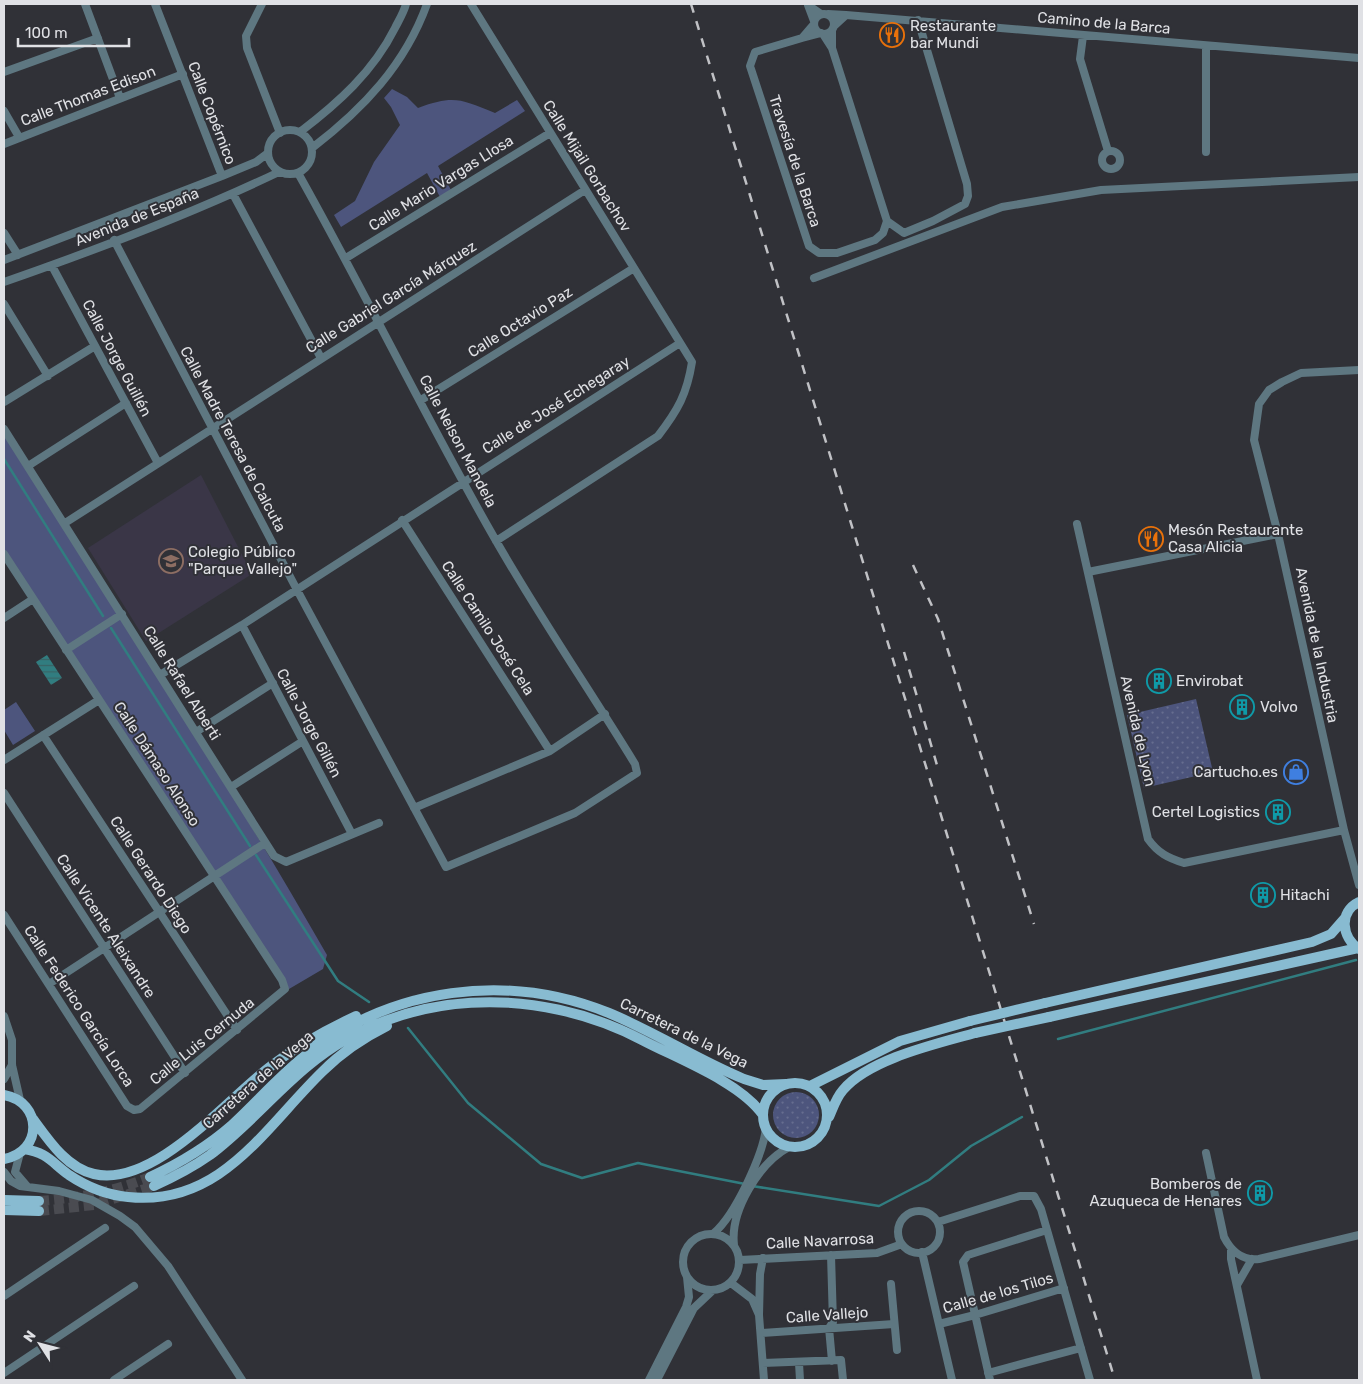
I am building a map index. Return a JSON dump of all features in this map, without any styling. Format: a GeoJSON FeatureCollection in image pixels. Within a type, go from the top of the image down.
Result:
{"type":"FeatureCollection","features":[{"type":"Feature","properties":{"kind":"main road"},"geometry":{"type":"LineString","coordinates":[[810,1086],[900,1041],[970,1021],[1312,942],[1331,934],[1345,918],[1349,910],[1359,902]]}},
{"type":"Feature","properties":{"kind":"main road"},"geometry":{"type":"LineString","coordinates":[[1345,918],[1346,935],[1358,948]]}},
{"type":"Feature","properties":{"kind":"main road"},"geometry":{"type":"LineString","coordinates":[[827,1123],[825,1102],[819,1093],[810,1086],[798,1083],[786,1084],[770,1096],[763,1114],[766,1128],[774,1139],[790,1147],[808,1145],[823,1132],[841,1092],[862,1075],[914,1051],[975,1034],[1358,948]]}},
{"type":"Feature","properties":{"kind":"main road","name":"Carretera de la Vega"},"geometry":{"type":"LineString","coordinates":[[763,1114],[749,1098],[719,1080],[623,1030],[574,1012],[540,1005],[485,1001],[452,1004],[412,1012],[378,1023],[333,1047],[309,1065],[211,1154],[178,1175],[152,1182],[219,1136],[295,1064],[327,1039],[379,1012],[430,996],[466,990],[498,989],[565,998],[620,1018],[744,1079],[770,1086],[786,1084]]}},
{"type":"Feature","properties":{"kind":"main road"},"geometry":{"type":"LineString","coordinates":[[4,1094],[20,1100],[28,1108],[33,1119],[57,1150],[82,1169],[105,1176],[131,1172],[191,1136],[258,1077],[308,1040],[369,1009],[401,998],[430,996]]}},
{"type":"Feature","properties":{"kind":"main road"},"geometry":{"type":"LineString","coordinates":[[4,1159],[22,1151],[45,1154],[82,1183],[114,1195],[158,1197],[190,1190],[219,1175],[238,1160],[316,1078],[342,1054],[359,1042],[412,1012]]}},
{"type":"Feature","properties":{"kind":"main road"},"geometry":{"type":"LineString","coordinates":[[22,1151],[33,1132],[33,1119]]}},
{"type":"Feature","properties":{"kind":"main road"},"geometry":{"type":"LineString","coordinates":[[4,1200],[39,1206],[4,1210]]}},
{"type":"Feature","properties":{"kind":"street"},"geometry":{"type":"LineString","coordinates":[[85,4],[120,98]]}},
{"type":"Feature","properties":{"kind":"street","name":"Calle Copérnico"},"geometry":{"type":"LineString","coordinates":[[155,4],[222,176]]}},
{"type":"Feature","properties":{"kind":"street"},"geometry":{"type":"LineString","coordinates":[[262,4],[246,36],[247,48],[280,133]]}},
{"type":"Feature","properties":{"kind":"street"},"geometry":{"type":"LineString","coordinates":[[300,132],[324,114],[364,75],[386,46],[406,4]]}},
{"type":"Feature","properties":{"kind":"street"},"geometry":{"type":"LineString","coordinates":[[312,148],[347,121],[389,74],[412,41],[427,4]]}},
{"type":"Feature","properties":{"kind":"street","name":"Calle Mijail Gorbachov"},"geometry":{"type":"LineString","coordinates":[[470,4],[692,362],[688,388],[676,413],[658,436],[496,541]]}},
{"type":"Feature","properties":{"kind":"street"},"geometry":{"type":"LineString","coordinates":[[807,4],[833,18],[832,48]]}},
{"type":"Feature","properties":{"kind":"street"},"geometry":{"type":"LineString","coordinates":[[807,4],[816,30],[822,33],[832,48],[887,221],[904,233],[933,221],[965,204],[968,196],[967,184],[918,20]]}},
{"type":"Feature","properties":{"kind":"street"},"geometry":{"type":"LineString","coordinates":[[802,38],[814,23],[825,14]]}},
{"type":"Feature","properties":{"kind":"street","name":"Camino de la Barca"},"geometry":{"type":"LineString","coordinates":[[825,14],[846,14],[1083,36],[1359,58]]}},
{"type":"Feature","properties":{"kind":"street"},"geometry":{"type":"LineString","coordinates":[[802,38],[833,28],[846,14]]}},
{"type":"Feature","properties":{"kind":"street"},"geometry":{"type":"LineString","coordinates":[[1083,36],[1080,59],[1108,151]]}},
{"type":"Feature","properties":{"kind":"street"},"geometry":{"type":"LineString","coordinates":[[4,72],[98,38]]}},
{"type":"Feature","properties":{"kind":"street","name":"Travesía de la Barca"},"geometry":{"type":"LineString","coordinates":[[802,38],[754,52],[750,66],[809,246],[819,253],[837,253],[875,240],[883,232],[887,221]]}},
{"type":"Feature","properties":{"kind":"street"},"geometry":{"type":"LineString","coordinates":[[1206,46],[1206,152]]}},
{"type":"Feature","properties":{"kind":"street","name":"Calle Thomas Edison"},"geometry":{"type":"LineString","coordinates":[[4,144],[183,74]]}},
{"type":"Feature","properties":{"kind":"street"},"geometry":{"type":"LineString","coordinates":[[4,112],[19,138]]}},
{"type":"Feature","properties":{"kind":"street"},"geometry":{"type":"LineString","coordinates":[[286,130],[300,132],[309,141],[312,148],[311,160],[304,170],[298,173],[285,174],[279,172],[270,160],[268,153],[271,141],[286,130]]}},
{"type":"Feature","properties":{"kind":"street","name":"Calle Mario Vargas Llosa"},"geometry":{"type":"LineString","coordinates":[[346,258],[550,133]]}},
{"type":"Feature","properties":{"kind":"street","name":"Avenida de España"},"geometry":{"type":"LineString","coordinates":[[4,260],[222,176],[256,162],[268,153]]}},
{"type":"Feature","properties":{"kind":"street","name":"Avenida de España"},"geometry":{"type":"LineString","coordinates":[[4,282],[52,266],[233,194],[279,172]]}},
{"type":"Feature","properties":{"kind":"street","name":"Calle Nelson Mandela"},"geometry":{"type":"LineString","coordinates":[[298,173],[380,321],[496,541],[605,714],[635,764],[637,773],[575,813],[446,867],[414,808]]}},
{"type":"Feature","properties":{"kind":"street"},"geometry":{"type":"LineString","coordinates":[[814,278],[1002,207],[1101,190],[1359,177]]}},
{"type":"Feature","properties":{"kind":"street","name":"Calle Gabriel García Márquez"},"geometry":{"type":"LineString","coordinates":[[65,523],[586,190]]}},
{"type":"Feature","properties":{"kind":"street"},"geometry":{"type":"LineString","coordinates":[[233,194],[321,358]]}},
{"type":"Feature","properties":{"kind":"street"},"geometry":{"type":"LineString","coordinates":[[4,233],[18,256]]}},
{"type":"Feature","properties":{"kind":"street","name":"Calle Madre Teresa de Calcuta"},"geometry":{"type":"LineString","coordinates":[[114,240],[296,588],[414,808]]}},
{"type":"Feature","properties":{"kind":"street","name":"Calle Jorge Guillén"},"geometry":{"type":"LineString","coordinates":[[52,266],[158,463]]}},
{"type":"Feature","properties":{"kind":"street","name":"Calle Octavio Paz"},"geometry":{"type":"LineString","coordinates":[[421,400],[634,268]]}},
{"type":"Feature","properties":{"kind":"street"},"geometry":{"type":"LineString","coordinates":[[4,304],[48,376]]}},
{"type":"Feature","properties":{"kind":"street","name":"Calle de José Echegaray"},"geometry":{"type":"LineString","coordinates":[[160,675],[242,625],[296,588],[680,343]]}},
{"type":"Feature","properties":{"kind":"street"},"geometry":{"type":"LineString","coordinates":[[4,402],[95,346]]}},
{"type":"Feature","properties":{"kind":"street","name":"Avenida de la Industria"},"geometry":{"type":"LineString","coordinates":[[1359,370],[1300,374],[1269,390],[1259,404],[1255,421],[1254,440],[1278,534],[1344,830],[1359,885]]}},
{"type":"Feature","properties":{"kind":"street"},"geometry":{"type":"LineString","coordinates":[[28,466],[126,403]]}},
{"type":"Feature","properties":{"kind":"street","name":"Calle Rafael Alberti"},"geometry":{"type":"LineString","coordinates":[[4,428],[274,856],[286,862],[379,823]]}},
{"type":"Feature","properties":{"kind":"street","name":"Calle Camilo José Cela"},"geometry":{"type":"LineString","coordinates":[[402,520],[550,750]]}},
{"type":"Feature","properties":{"kind":"street","name":"Avenida de Lyon"},"geometry":{"type":"LineString","coordinates":[[1077,524],[1148,839],[1155,850],[1168,858],[1184,863],[1344,830]]}},
{"type":"Feature","properties":{"kind":"street"},"geometry":{"type":"LineString","coordinates":[[1088,572],[1278,534]]}},
{"type":"Feature","properties":{"kind":"street","name":"Calle Dámaso Alonso"},"geometry":{"type":"LineString","coordinates":[[4,554],[282,980],[285,989]]}},
{"type":"Feature","properties":{"kind":"street"},"geometry":{"type":"LineString","coordinates":[[4,618],[33,599]]}},
{"type":"Feature","properties":{"kind":"street"},"geometry":{"type":"LineString","coordinates":[[66,650],[122,614]]}},
{"type":"Feature","properties":{"kind":"street","name":"Calle Jorge Gillén"},"geometry":{"type":"LineString","coordinates":[[242,625],[352,834]]}},
{"type":"Feature","properties":{"kind":"street"},"geometry":{"type":"LineString","coordinates":[[196,732],[273,683]]}},
{"type":"Feature","properties":{"kind":"street"},"geometry":{"type":"LineString","coordinates":[[4,760],[99,700]]}},
{"type":"Feature","properties":{"kind":"street"},"geometry":{"type":"LineString","coordinates":[[414,808],[550,750],[605,714]]}},
{"type":"Feature","properties":{"kind":"street","name":"Calle Gerardo Diego"},"geometry":{"type":"LineString","coordinates":[[43,736],[237,1030]]}},
{"type":"Feature","properties":{"kind":"street"},"geometry":{"type":"LineString","coordinates":[[231,788],[303,741]]}},
{"type":"Feature","properties":{"kind":"street","name":"Calle Vicente Aleixandre"},"geometry":{"type":"LineString","coordinates":[[4,793],[185,1073]]}},
{"type":"Feature","properties":{"kind":"street"},"geometry":{"type":"LineString","coordinates":[[49,984],[265,843]]}},
{"type":"Feature","properties":{"kind":"street","name":"Calle Federico García Lorca"},"geometry":{"type":"LineString","coordinates":[[4,915],[128,1106],[134,1110]]}},
{"type":"Feature","properties":{"kind":"street","name":"Calle Luis Cernuda"},"geometry":{"type":"LineString","coordinates":[[134,1110],[140,1109],[185,1073],[285,989]]}},
{"type":"Feature","properties":{"kind":"street"},"geometry":{"type":"LineString","coordinates":[[4,1016],[12,1040],[12,1065],[20,1100]]}},
{"type":"Feature","properties":{"kind":"street"},"geometry":{"type":"LineString","coordinates":[[4,1079],[12,1065]]}},
{"type":"Feature","properties":{"kind":"street"},"geometry":{"type":"LineString","coordinates":[[649,1380],[686,1307],[689,1297],[687,1277],[684,1270],[685,1251],[698,1237],[714,1233],[725,1222],[761,1152],[766,1128]]}},
{"type":"Feature","properties":{"kind":"street"},"geometry":{"type":"LineString","coordinates":[[657,1380],[694,1308],[712,1291],[723,1288],[731,1283],[738,1270],[740,1260],[734,1245],[733,1234],[736,1220],[752,1186],[766,1164],[790,1147]]}},
{"type":"Feature","properties":{"kind":"street"},"geometry":{"type":"LineString","coordinates":[[22,1151],[15,1172],[27,1186]]}},
{"type":"Feature","properties":{"kind":"street"},"geometry":{"type":"LineString","coordinates":[[1206,1153],[1224,1237],[1231,1248],[1238,1254],[1252,1260]]}},
{"type":"Feature","properties":{"kind":"street"},"geometry":{"type":"LineString","coordinates":[[4,1172],[16,1184],[59,1190],[98,1203],[128,1221],[154,1246],[242,1380]]}},
{"type":"Feature","properties":{"kind":"street"},"geometry":{"type":"LineString","coordinates":[[938,1222],[1026,1195],[1034,1196],[1064,1288],[1090,1380]]}},
{"type":"Feature","properties":{"kind":"street"},"geometry":{"type":"LineString","coordinates":[[921,1211],[934,1217],[938,1222],[940,1228],[934,1246],[922,1252],[911,1251],[902,1244],[898,1231],[903,1218],[908,1214],[921,1211]]}},
{"type":"Feature","properties":{"kind":"street"},"geometry":{"type":"LineString","coordinates":[[4,1296],[105,1228]]}},
{"type":"Feature","properties":{"kind":"street"},"geometry":{"type":"LineString","coordinates":[[1046,1230],[968,1255],[963,1262],[989,1377],[1081,1348]]}},
{"type":"Feature","properties":{"kind":"street"},"geometry":{"type":"LineString","coordinates":[[714,1233],[724,1237],[734,1245]]}},
{"type":"Feature","properties":{"kind":"street"},"geometry":{"type":"LineString","coordinates":[[1237,1285],[1245,1268],[1252,1260],[1359,1235]]}},
{"type":"Feature","properties":{"kind":"street","name":"Calle Navarrosa"},"geometry":{"type":"LineString","coordinates":[[740,1260],[877,1253],[902,1244]]}},
{"type":"Feature","properties":{"kind":"street"},"geometry":{"type":"LineString","coordinates":[[1231,1248],[1231,1259],[1257,1380]]}},
{"type":"Feature","properties":{"kind":"street"},"geometry":{"type":"LineString","coordinates":[[922,1252],[952,1380]]}},
{"type":"Feature","properties":{"kind":"street"},"geometry":{"type":"LineString","coordinates":[[831,1255],[833,1322],[829,1328],[832,1360]]}},
{"type":"Feature","properties":{"kind":"street"},"geometry":{"type":"LineString","coordinates":[[763,1258],[760,1274],[760,1315],[764,1380]]}},
{"type":"Feature","properties":{"kind":"street"},"geometry":{"type":"LineString","coordinates":[[687,1277],[695,1285],[712,1291]]}},
{"type":"Feature","properties":{"kind":"street"},"geometry":{"type":"LineString","coordinates":[[731,1283],[752,1299],[760,1315]]}},
{"type":"Feature","properties":{"kind":"street"},"geometry":{"type":"LineString","coordinates":[[891,1284],[897,1350]]}},
{"type":"Feature","properties":{"kind":"street"},"geometry":{"type":"LineString","coordinates":[[4,1373],[134,1286]]}},
{"type":"Feature","properties":{"kind":"street","name":"Calle de los Tilos"},"geometry":{"type":"LineString","coordinates":[[939,1324],[1064,1288]]}},
{"type":"Feature","properties":{"kind":"street","name":"Calle Vallejo"},"geometry":{"type":"LineString","coordinates":[[762,1333],[894,1324]]}},
{"type":"Feature","properties":{"kind":"street"},"geometry":{"type":"LineString","coordinates":[[114,1380],[168,1344]]}},
{"type":"Feature","properties":{"kind":"street"},"geometry":{"type":"LineString","coordinates":[[763,1363],[841,1360],[843,1380]]}},
{"type":"Feature","properties":{"kind":"street"},"geometry":{"type":"LineString","coordinates":[[799,1363],[800,1380]]}},
{"type":"Feature","properties":{"kind":"shaded area"},"geometry":{"type":"Polygon","coordinates":[[[392,89],[407,97],[418,108],[440,101],[457,100],[495,113],[517,100],[525,111],[438,166],[451,190],[440,197],[427,173],[341,227],[334,215],[355,201],[374,162],[400,125],[384,98],[392,89]]]}},
{"type":"Feature","properties":{"kind":"shaded area"},"geometry":{"type":"Polygon","coordinates":[[[4,435],[209,758],[327,955],[323,969],[289,989],[4,550],[4,435]]]}},
{"type":"Feature","properties":{"kind":"shaded area","name":"Colegio Público \"Parque Vallejo\""},"geometry":{"type":"Polygon","coordinates":[[[201,475],[252,574],[146,641],[88,548],[201,475]]]}},
{"type":"Feature","properties":{"kind":"shaded area"},"geometry":{"type":"Polygon","coordinates":[[[47,655],[62,678],[51,685],[36,662],[47,655]]]}},
{"type":"Feature","properties":{"kind":"shaded area"},"geometry":{"type":"Polygon","coordinates":[[[1196,699],[1213,772],[1144,788],[1127,715],[1196,699]]]}},
{"type":"Feature","properties":{"kind":"shaded area"},"geometry":{"type":"Polygon","coordinates":[[[16,702],[35,731],[13,745],[4,730],[4,710],[16,702]]]}},
{"type":"Feature","properties":{"kind":"shaded area"},"geometry":{"type":"Polygon","coordinates":[[[801,1092],[813,1098],[818,1106],[818,1124],[813,1132],[805,1137],[791,1138],[779,1132],[774,1124],[773,1110],[779,1098],[787,1093],[801,1092]]]}},
{"type":"Feature","properties":{"kind":"waterway"},"geometry":{"type":"LineString","coordinates":[[4,459],[103,616]]}},
{"type":"Feature","properties":{"kind":"waterway"},"geometry":{"type":"LineString","coordinates":[[111,628],[250,846]]}},
{"type":"Feature","properties":{"kind":"waterway"},"geometry":{"type":"LineString","coordinates":[[256,855],[338,981],[369,1002]]}},
{"type":"Feature","properties":{"kind":"waterway"},"geometry":{"type":"LineString","coordinates":[[1058,1039],[1356,960]]}},
{"type":"Feature","properties":{"kind":"waterway"},"geometry":{"type":"LineString","coordinates":[[408,1028],[468,1103],[541,1164],[582,1178],[638,1163],[745,1184]]}},
{"type":"Feature","properties":{"kind":"waterway"},"geometry":{"type":"LineString","coordinates":[[752,1186],[879,1206],[929,1180],[971,1146],[1022,1117]]}},
{"type":"Feature","properties":{"kind":"tunnel"},"geometry":{"type":"LineString","coordinates":[[39,1201],[95,1194],[123,1187],[150,1177]]}},
{"type":"Feature","properties":{"kind":"tunnel"},"geometry":{"type":"LineString","coordinates":[[39,1211],[94,1205],[154,1186]]}},
{"type":"Feature","properties":{"kind":"railway"},"geometry":{"type":"LineString","coordinates":[[691,4],[1115,1380]]}},
{"type":"Feature","properties":{"kind":"railway"},"geometry":{"type":"LineString","coordinates":[[913,565],[938,619],[1034,924]]}},
{"type":"Feature","properties":{"kind":"railway"},"geometry":{"type":"LineString","coordinates":[[904,652],[939,772]]}},
{"type":"Feature","properties":{"kind":"place","name":"Restaurante bar Mundi"},"geometry":{"type":"Point","coordinates":[892,35]}},
{"type":"Feature","properties":{"kind":"place","name":"Mesón Restaurante Casa Alicia"},"geometry":{"type":"Point","coordinates":[1151,539]}},
{"type":"Feature","properties":{"kind":"place","name":"Colegio Público \"Parque Vallejo\""},"geometry":{"type":"Point","coordinates":[171,561]}},
{"type":"Feature","properties":{"kind":"place","name":"Envirobat"},"geometry":{"type":"Point","coordinates":[1159,681]}},
{"type":"Feature","properties":{"kind":"place","name":"Volvo"},"geometry":{"type":"Point","coordinates":[1242,707]}},
{"type":"Feature","properties":{"kind":"place","name":"Cartucho.es"},"geometry":{"type":"Point","coordinates":[1296,772]}},
{"type":"Feature","properties":{"kind":"place","name":"Certel Logistics"},"geometry":{"type":"Point","coordinates":[1278,812]}},
{"type":"Feature","properties":{"kind":"place","name":"Hitachi"},"geometry":{"type":"Point","coordinates":[1263,895]}},
{"type":"Feature","properties":{"kind":"place","name":"Bomberos de Azuqueca de Henares"},"geometry":{"type":"Point","coordinates":[1260,1193]}}]}
